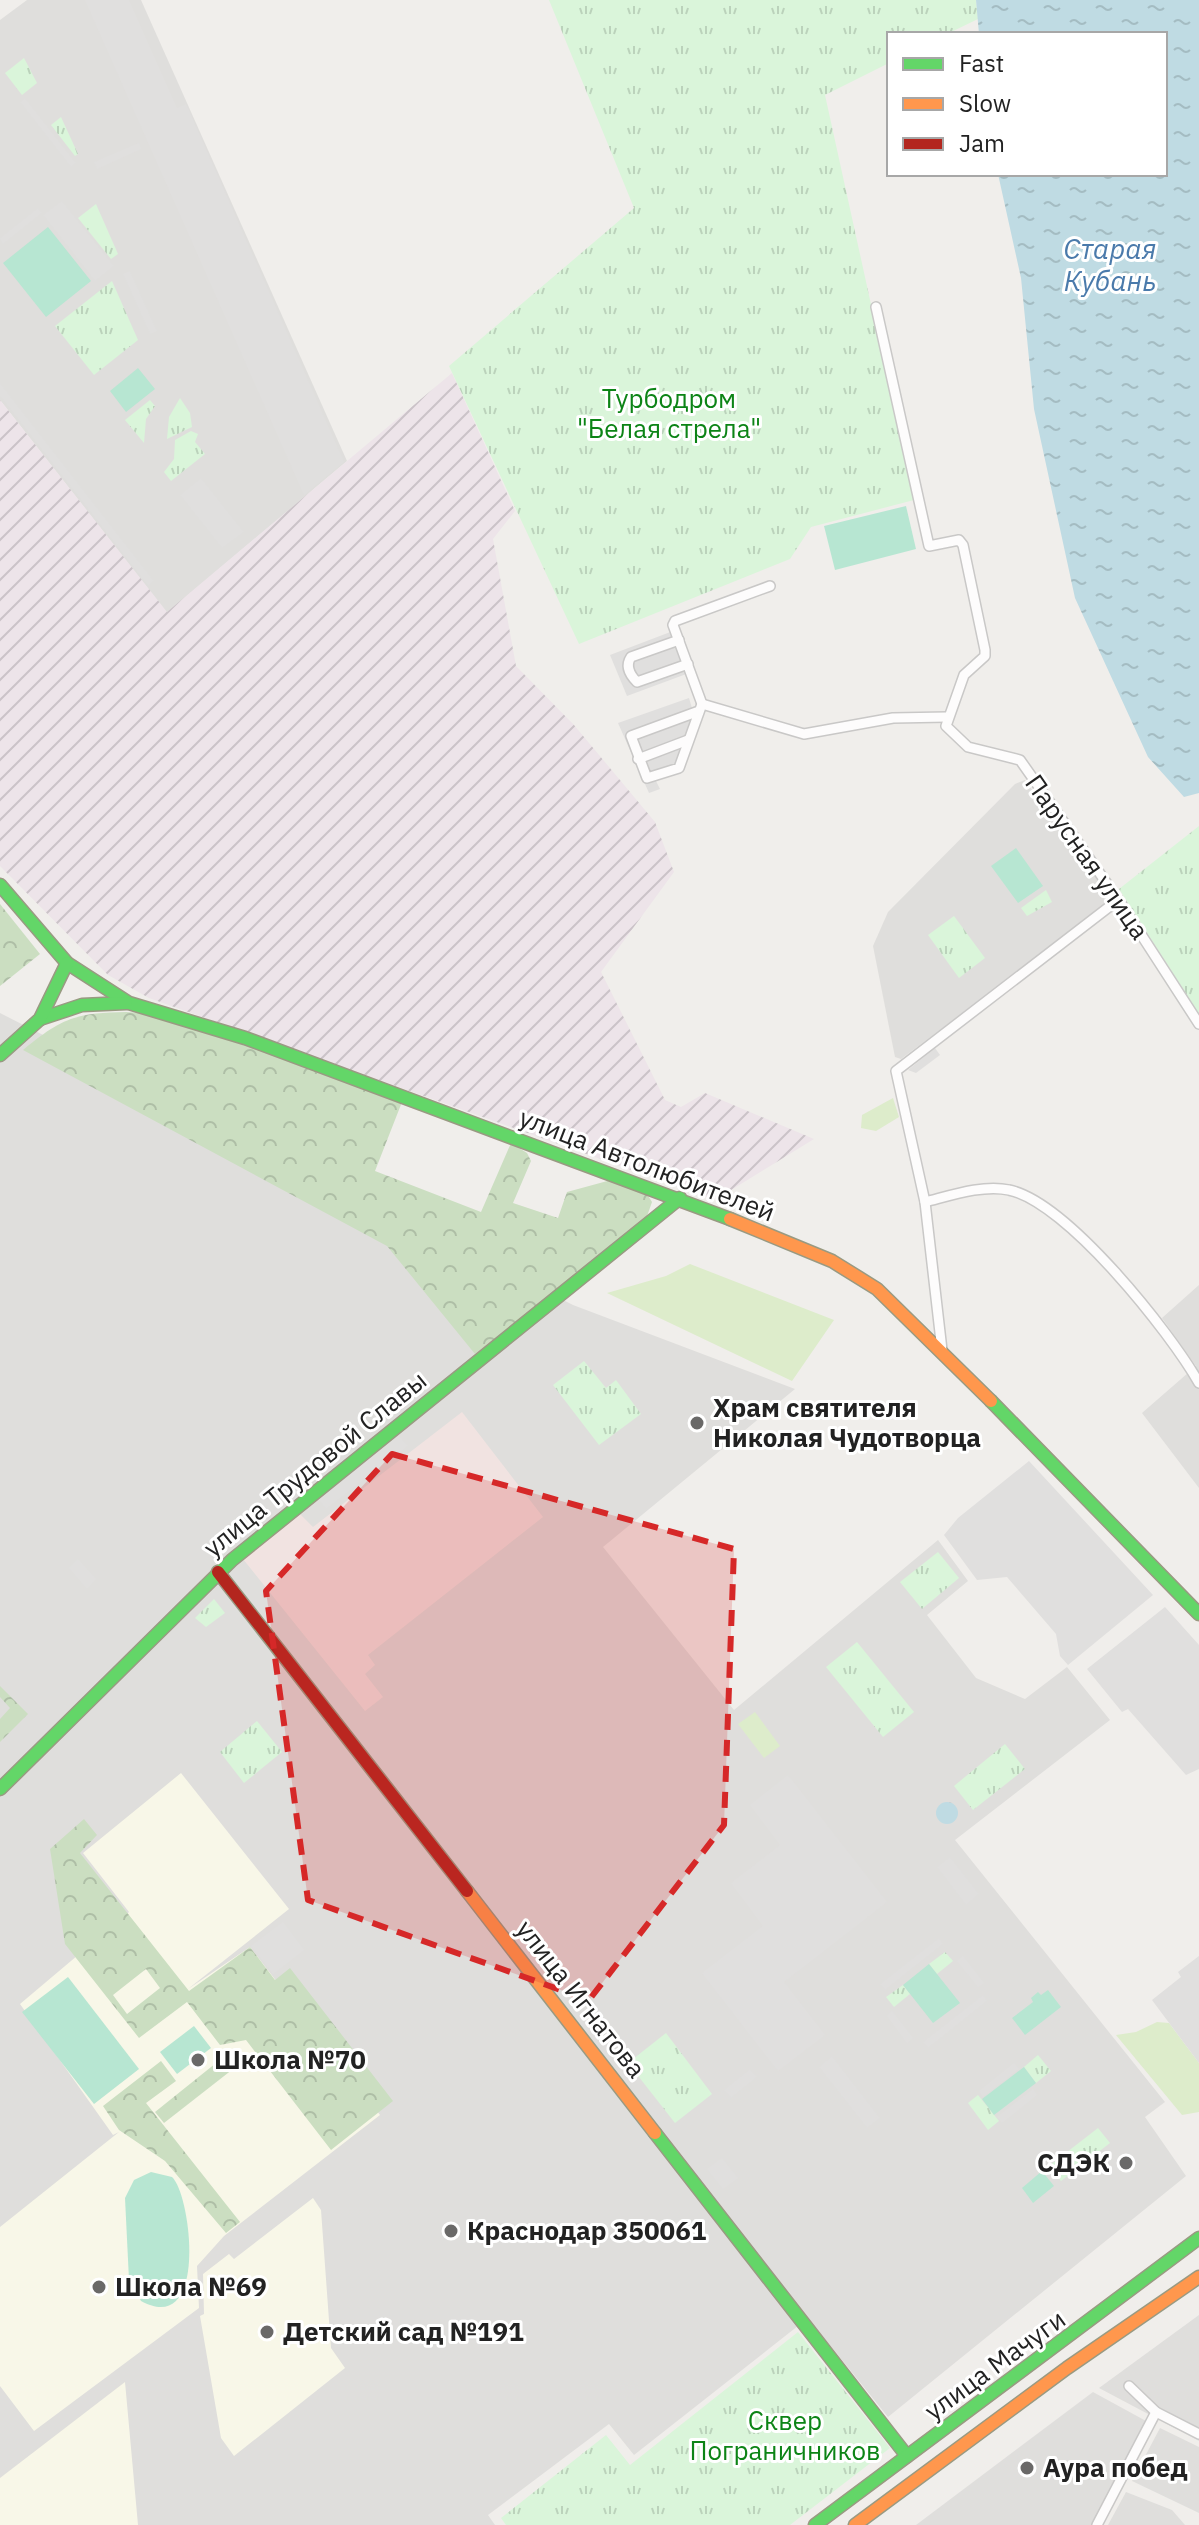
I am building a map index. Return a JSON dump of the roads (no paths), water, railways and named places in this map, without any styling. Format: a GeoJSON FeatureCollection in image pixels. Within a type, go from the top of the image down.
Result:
{"type":"FeatureCollection","features":[{"type":"Feature","properties":{"kind":"street"},"geometry":{"type":"LineString","coordinates":[[770,586],[675,621],[701,707],[679,768],[647,778],[631,736],[701,707],[804,734],[893,718],[947,717],[964,675],[985,656],[963,545],[959,540],[952,539],[929,546],[876,307]]}},
{"type":"Feature","properties":{"kind":"street"},"geometry":{"type":"LineString","coordinates":[[679,640],[631,657],[628,666],[631,676],[637,682],[645,681],[688,664]]}},
{"type":"Feature","properties":{"kind":"street","name":"Парусная улица"},"geometry":{"type":"LineString","coordinates":[[947,717],[949,732],[968,747],[1020,760],[1118,900],[1199,1024]]}},
{"type":"Feature","properties":{"kind":"street"},"geometry":{"type":"LineString","coordinates":[[638,759],[688,740]]}},
{"type":"Feature","properties":{"kind":"street","name":"улица Автолюбителей"},"geometry":{"type":"LineString","coordinates":[[0,885],[67,963],[129,1003],[232,1033],[680,1198],[832,1261],[877,1289],[942,1351],[1199,1614]]}},
{"type":"Feature","properties":{"kind":"street"},"geometry":{"type":"LineString","coordinates":[[942,1351],[925,1202],[896,1071],[1118,900]]}},
{"type":"Feature","properties":{"kind":"street"},"geometry":{"type":"LineString","coordinates":[[0,1055],[40,1019],[67,963]]}},
{"type":"Feature","properties":{"kind":"street"},"geometry":{"type":"LineString","coordinates":[[40,1019],[82,1005],[129,1003]]}},
{"type":"Feature","properties":{"kind":"street"},"geometry":{"type":"LineString","coordinates":[[925,1202],[995,1188],[1027,1196],[1076,1235],[1131,1291],[1174,1344],[1199,1383]]}},
{"type":"Feature","properties":{"kind":"street","name":"улица Трудовой Славы"},"geometry":{"type":"LineString","coordinates":[[0,1789],[218,1572],[301,1501],[680,1198]]}},
{"type":"Feature","properties":{"kind":"street","name":"улица Игнатова"},"geometry":{"type":"LineString","coordinates":[[218,1572],[907,2456]]}},
{"type":"Feature","properties":{"kind":"street","name":"улица Мачуги"},"geometry":{"type":"LineString","coordinates":[[815,2525],[1199,2238]]}},
{"type":"Feature","properties":{"kind":"street","name":"улица Мачуги"},"geometry":{"type":"LineString","coordinates":[[855,2525],[1067,2368],[1199,2277]]}},
{"type":"Feature","properties":{"kind":"street"},"geometry":{"type":"LineString","coordinates":[[1129,2386],[1156,2412],[1199,2434]]}},
{"type":"Feature","properties":{"kind":"street"},"geometry":{"type":"LineString","coordinates":[[1097,2525],[1156,2412]]}},
{"type":"Feature","properties":{"kind":"water","name":"Старая Кубань"},"geometry":{"type":"Polygon","coordinates":[[[976,0],[1199,0],[1199,793],[1184,797],[1148,757],[1075,598],[1034,409],[1021,278],[998,176],[1167,176],[1167,32],[979,32],[976,0]]]}},
{"type":"Feature","properties":{"kind":"water"},"geometry":{"type":"Polygon","coordinates":[[[947,1802],[955,1805],[958,1813],[955,1821],[947,1824],[939,1821],[936,1813],[939,1805],[947,1802]]]}},
{"type":"Feature","properties":{"kind":"place","name":"Храм святителя Николая Чудотворца"},"geometry":{"type":"Point","coordinates":[697,1423]}},
{"type":"Feature","properties":{"kind":"place","name":"Школа №70"},"geometry":{"type":"Point","coordinates":[198,2060]}},
{"type":"Feature","properties":{"kind":"place","name":"СДЭК"},"geometry":{"type":"Point","coordinates":[1126,2163]}},
{"type":"Feature","properties":{"kind":"place","name":"Краснодар 350061"},"geometry":{"type":"Point","coordinates":[451,2231]}},
{"type":"Feature","properties":{"kind":"place","name":"Школа №69"},"geometry":{"type":"Point","coordinates":[99,2287]}},
{"type":"Feature","properties":{"kind":"place","name":"Детский сад №191"},"geometry":{"type":"Point","coordinates":[267,2332]}},
{"type":"Feature","properties":{"kind":"place","name":"Аура побед"},"geometry":{"type":"Point","coordinates":[1027,2468]}},
{"type":"Feature","properties":{"kind":"park label","name":"Турбодром \"Белая стрела\""},"geometry":{"type":"Point","coordinates":[669,414]}},
{"type":"Feature","properties":{"kind":"park label","name":"Сквер Пограничников"},"geometry":{"type":"Point","coordinates":[785,2436]}}]}
